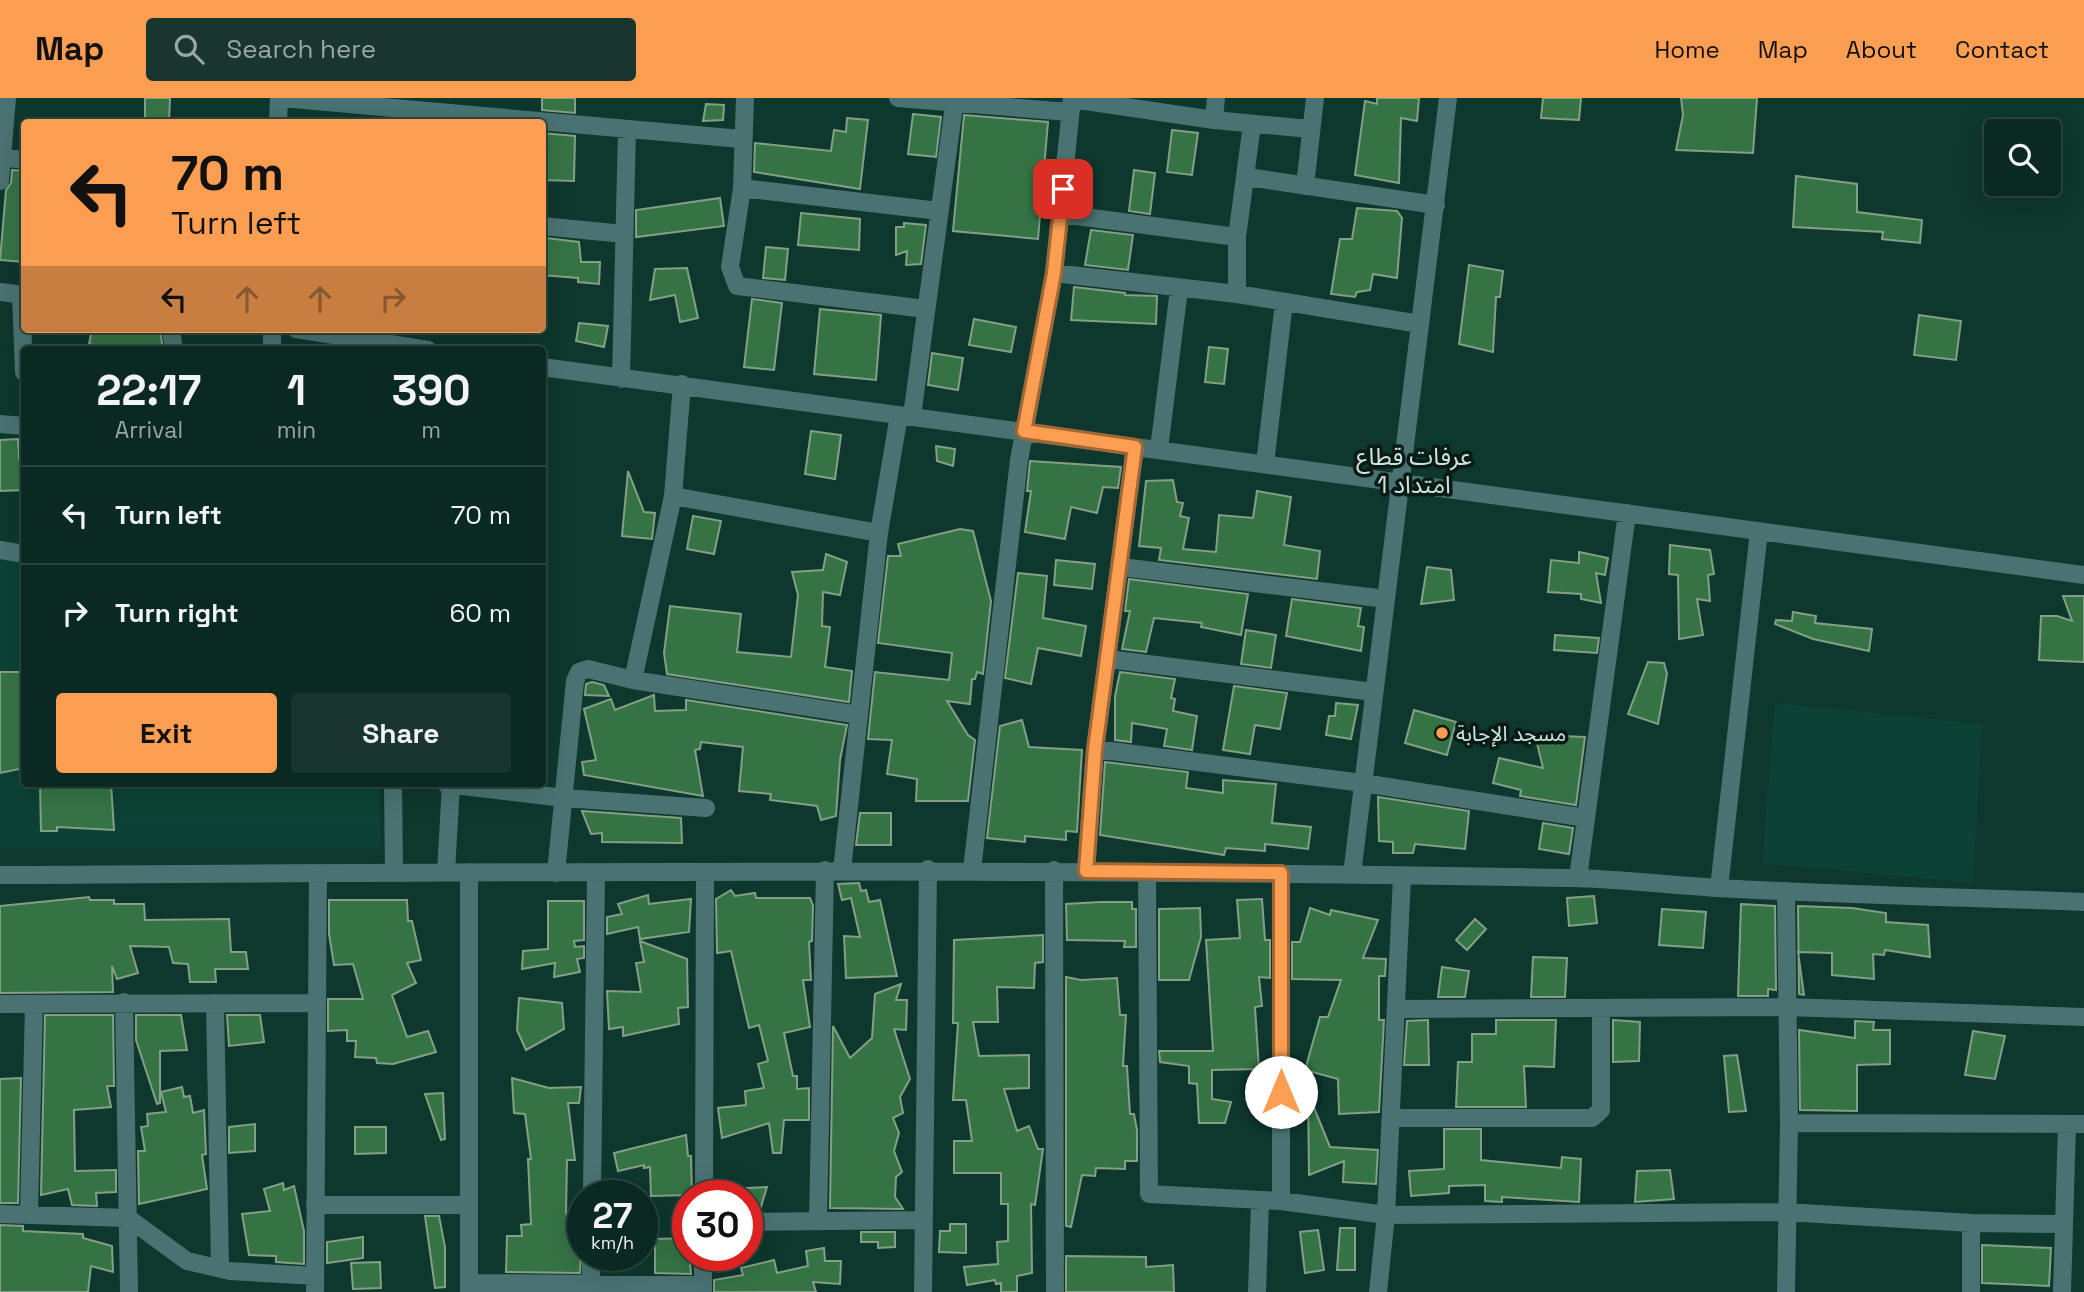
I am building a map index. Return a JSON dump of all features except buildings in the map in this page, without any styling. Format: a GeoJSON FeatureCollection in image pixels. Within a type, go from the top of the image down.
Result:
{"type":"FeatureCollection","features":[{"type":"Feature","properties":{"kind":"street"},"geometry":{"type":"LineString","coordinates":[[0,181],[7,98]]}},
{"type":"Feature","properties":{"kind":"street"},"geometry":{"type":"LineString","coordinates":[[278,119],[280,98],[525,119]]}},
{"type":"Feature","properties":{"kind":"street"},"geometry":{"type":"LineString","coordinates":[[745,98],[741,139],[742,188],[730,267],[737,286],[926,309]]}},
{"type":"Feature","properties":{"kind":"street"},"geometry":{"type":"LineString","coordinates":[[898,98],[1071,103],[1310,129]]}},
{"type":"Feature","properties":{"kind":"street"},"geometry":{"type":"LineString","coordinates":[[1214,120],[1216,98]]}},
{"type":"Feature","properties":{"kind":"street"},"geometry":{"type":"LineString","coordinates":[[1305,186],[1315,98]]}},
{"type":"Feature","properties":{"kind":"street"},"geometry":{"type":"LineString","coordinates":[[1352,874],[1448,98]]}},
{"type":"Feature","properties":{"kind":"street"},"geometry":{"type":"LineString","coordinates":[[818,1221],[833,870],[859,715],[879,533],[926,309],[955,101]]}},
{"type":"Feature","properties":{"kind":"street"},"geometry":{"type":"LineString","coordinates":[[972,870],[1024,431],[1054,273],[1071,103]]}},
{"type":"Feature","properties":{"kind":"street"},"geometry":{"type":"LineString","coordinates":[[546,121],[741,139]]}},
{"type":"Feature","properties":{"kind":"street"},"geometry":{"type":"LineString","coordinates":[[1237,294],[1237,237],[1252,124]]}},
{"type":"Feature","properties":{"kind":"street"},"geometry":{"type":"LineString","coordinates":[[621,379],[627,128]]}},
{"type":"Feature","properties":{"kind":"street"},"geometry":{"type":"LineString","coordinates":[[2,157],[21,160]]}},
{"type":"Feature","properties":{"kind":"street"},"geometry":{"type":"LineString","coordinates":[[1247,177],[1436,205]]}},
{"type":"Feature","properties":{"kind":"street"},"geometry":{"type":"LineString","coordinates":[[742,188],[939,211]]}},
{"type":"Feature","properties":{"kind":"street"},"geometry":{"type":"LineString","coordinates":[[1061,214],[1237,237]]}},
{"type":"Feature","properties":{"kind":"street"},"geometry":{"type":"LineString","coordinates":[[546,226],[624,234]]}},
{"type":"Feature","properties":{"kind":"street"},"geometry":{"type":"LineString","coordinates":[[1054,273],[1237,294],[1420,324]]}},
{"type":"Feature","properties":{"kind":"street"},"geometry":{"type":"LineString","coordinates":[[1159,449],[1179,289]]}},
{"type":"Feature","properties":{"kind":"street"},"geometry":{"type":"LineString","coordinates":[[0,292],[21,295]]}},
{"type":"Feature","properties":{"kind":"street"},"geometry":{"type":"LineString","coordinates":[[1265,464],[1284,302]]}},
{"type":"Feature","properties":{"kind":"street"},"geometry":{"type":"LineString","coordinates":[[315,333],[377,346]]}},
{"type":"Feature","properties":{"kind":"street"},"geometry":{"type":"LineString","coordinates":[[546,368],[2084,575]]}},
{"type":"Feature","properties":{"kind":"street"},"geometry":{"type":"LineString","coordinates":[[633,680],[673,496],[682,384]]}},
{"type":"Feature","properties":{"kind":"street"},"geometry":{"type":"LineString","coordinates":[[0,424],[21,426]]}},
{"type":"Feature","properties":{"kind":"street"},"geometry":{"type":"LineString","coordinates":[[1086,871],[1095,749],[1135,447]]}},
{"type":"Feature","properties":{"kind":"street"},"geometry":{"type":"LineString","coordinates":[[673,496],[879,533]]}},
{"type":"Feature","properties":{"kind":"street"},"geometry":{"type":"LineString","coordinates":[[1578,878],[1627,513]]}},
{"type":"Feature","properties":{"kind":"street"},"geometry":{"type":"LineString","coordinates":[[1719,888],[1759,531]]}},
{"type":"Feature","properties":{"kind":"street"},"geometry":{"type":"LineString","coordinates":[[0,551],[21,554]]}},
{"type":"Feature","properties":{"kind":"street"},"geometry":{"type":"LineString","coordinates":[[1121,567],[1385,599]]}},
{"type":"Feature","properties":{"kind":"street"},"geometry":{"type":"LineString","coordinates":[[1108,659],[1374,692]]}},
{"type":"Feature","properties":{"kind":"street"},"geometry":{"type":"LineString","coordinates":[[556,873],[575,681],[579,672],[588,669],[633,680],[859,715]]}},
{"type":"Feature","properties":{"kind":"street"},"geometry":{"type":"LineString","coordinates":[[1095,749],[1363,783],[1586,818]]}},
{"type":"Feature","properties":{"kind":"street"},"geometry":{"type":"LineString","coordinates":[[393,787],[394,873]]}},
{"type":"Feature","properties":{"kind":"street"},"geometry":{"type":"LineString","coordinates":[[446,872],[450,787]]}},
{"type":"Feature","properties":{"kind":"street"},"geometry":{"type":"LineString","coordinates":[[476,787],[706,808]]}},
{"type":"Feature","properties":{"kind":"street"},"geometry":{"type":"LineString","coordinates":[[923,1292],[928,869]]}},
{"type":"Feature","properties":{"kind":"street"},"geometry":{"type":"LineString","coordinates":[[0,875],[446,872],[705,874],[833,870],[1054,870],[1578,878],[1719,888],[2084,902]]}},
{"type":"Feature","properties":{"kind":"street"},"geometry":{"type":"LineString","coordinates":[[1054,870],[1055,1292]]}},
{"type":"Feature","properties":{"kind":"street"},"geometry":{"type":"LineString","coordinates":[[469,872],[469,1288],[591,1284],[703,1289],[704,1271]]}},
{"type":"Feature","properties":{"kind":"street"},"geometry":{"type":"LineString","coordinates":[[0,1214],[128,1217],[187,1261],[230,1271],[315,1284],[318,873]]}},
{"type":"Feature","properties":{"kind":"street"},"geometry":{"type":"LineString","coordinates":[[592,1180],[597,873]]}},
{"type":"Feature","properties":{"kind":"street"},"geometry":{"type":"LineString","coordinates":[[1147,873],[1149,1194],[1260,1202],[1281,1201],[1386,1215],[1785,1212],[1971,1223],[2064,1224]]}},
{"type":"Feature","properties":{"kind":"street"},"geometry":{"type":"LineString","coordinates":[[1281,873],[1281,1201]]}},
{"type":"Feature","properties":{"kind":"street"},"geometry":{"type":"LineString","coordinates":[[704,1180],[705,874]]}},
{"type":"Feature","properties":{"kind":"street"},"geometry":{"type":"LineString","coordinates":[[1378,1292],[1386,1215],[1402,877]]}},
{"type":"Feature","properties":{"kind":"street"},"geometry":{"type":"LineString","coordinates":[[1786,891],[1789,1122],[1785,1212],[1786,1292]]}},
{"type":"Feature","properties":{"kind":"street"},"geometry":{"type":"LineString","coordinates":[[124,1002],[129,1292]]}},
{"type":"Feature","properties":{"kind":"street"},"geometry":{"type":"LineString","coordinates":[[215,1003],[220,1268]]}},
{"type":"Feature","properties":{"kind":"street"},"geometry":{"type":"LineString","coordinates":[[0,1004],[317,1003]]}},
{"type":"Feature","properties":{"kind":"street"},"geometry":{"type":"LineString","coordinates":[[29,1213],[34,1004]]}},
{"type":"Feature","properties":{"kind":"street"},"geometry":{"type":"LineString","coordinates":[[1397,1009],[1787,1007],[2084,1017]]}},
{"type":"Feature","properties":{"kind":"street"},"geometry":{"type":"LineString","coordinates":[[1391,1118],[1592,1118],[1601,1110],[1601,1008]]}},
{"type":"Feature","properties":{"kind":"street"},"geometry":{"type":"LineString","coordinates":[[1789,1122],[2075,1124],[2064,1224],[2062,1292]]}},
{"type":"Feature","properties":{"kind":"street"},"geometry":{"type":"LineString","coordinates":[[1257,1292],[1260,1202]]}},
{"type":"Feature","properties":{"kind":"street"},"geometry":{"type":"LineString","coordinates":[[315,1205],[469,1205]]}},
{"type":"Feature","properties":{"kind":"street"},"geometry":{"type":"LineString","coordinates":[[763,1222],[924,1220]]}},
{"type":"Feature","properties":{"kind":"street"},"geometry":{"type":"LineString","coordinates":[[1971,1223],[1971,1292]]}},
{"type":"Feature","properties":{"kind":"street"},"geometry":{"type":"LineString","coordinates":[[591,1271],[591,1284]]}},
{"type":"Feature","properties":{"kind":"shaded area"},"geometry":{"type":"Polygon","coordinates":[[[0,558],[21,562],[21,787],[379,787],[381,848],[0,848],[0,558]]]}},
{"type":"Feature","properties":{"kind":"shaded area"},"geometry":{"type":"Polygon","coordinates":[[[1775,703],[1982,724],[1973,883],[1762,863],[1775,703]]]}},
{"type":"Feature","properties":{"kind":"place","name":"مسجد الإجابة"},"geometry":{"type":"Point","coordinates":[1442,733]}},
{"type":"Feature","properties":{"kind":"district","name":"عرفات قطاع 1 امتداد"},"geometry":{"type":"Point","coordinates":[1414,470]}},
{"type":"Feature","properties":{"kind":"route"},"geometry":{"type":"LineString","coordinates":[[1063,189],[1054,273],[1024,431],[1135,447],[1095,749],[1086,871],[1281,873],[1281,1092]]}}]}
